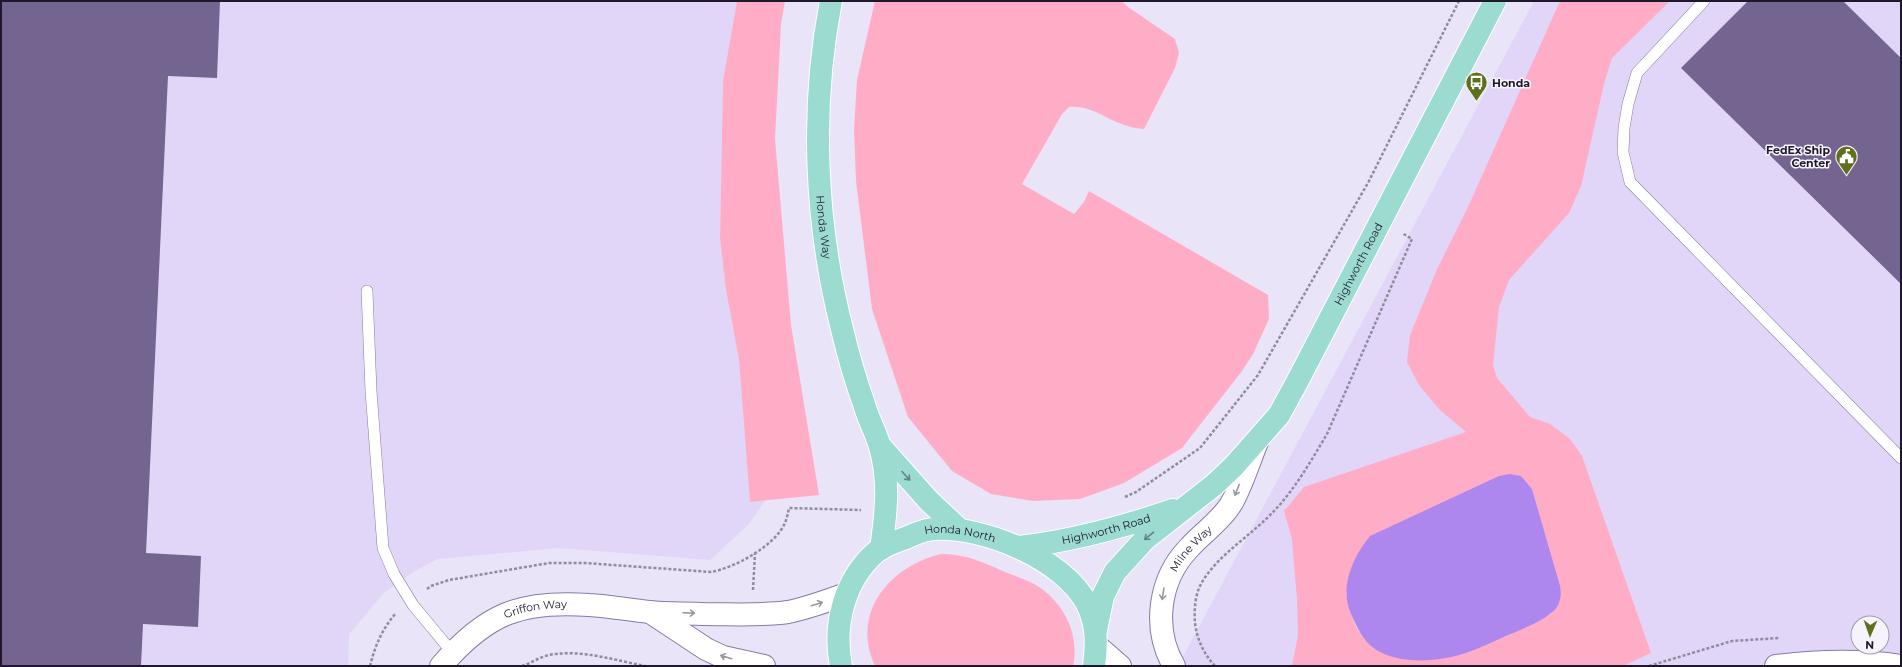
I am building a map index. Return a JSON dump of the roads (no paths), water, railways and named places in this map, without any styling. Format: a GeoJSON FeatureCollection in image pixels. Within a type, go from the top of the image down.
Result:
{"type":"FeatureCollection","features":[{"type":"Feature","properties":{"kind":"main road","name":"Honda Way"},"geometry":{"type":"LineString","coordinates":[[831,1],[821,80],[819,118],[818,156],[824,242],[833,293],[842,330],[864,405],[880,446],[887,489],[881,549]]}},
{"type":"Feature","properties":{"kind":"main road","name":"Highworth Road"},"geometry":{"type":"LineString","coordinates":[[1096,647],[1103,596],[1115,572],[1145,539],[1191,504],[1229,471],[1279,415],[1495,1]]}},
{"type":"Feature","properties":{"kind":"main road","name":"Honda Way"},"geometry":{"type":"LineString","coordinates":[[880,446],[929,502],[960,530]]}},
{"type":"Feature","properties":{"kind":"main road","name":"Highworth Road"},"geometry":{"type":"LineString","coordinates":[[1019,547],[1082,537],[1145,520],[1191,504]]}},
{"type":"Feature","properties":{"kind":"main road","name":"Honda North"},"geometry":{"type":"LineString","coordinates":[[841,666],[838,636],[840,613],[846,594],[866,564],[881,549],[913,534],[934,529],[960,530],[983,534],[1019,547],[1056,570],[1076,587],[1087,604],[1096,647]]}},
{"type":"Feature","properties":{"kind":"street","name":"Milne Way"},"geometry":{"type":"LineString","coordinates":[[1174,666],[1164,638],[1161,613],[1163,590],[1177,561],[1232,504],[1257,441]]}},
{"type":"Feature","properties":{"kind":"street","name":"Griffon Way"},"geometry":{"type":"LineString","coordinates":[[447,659],[478,629],[495,618],[533,606],[556,604],[590,605],[650,612],[751,615],[789,612],[814,606],[846,594]]}},
{"type":"Feature","properties":{"kind":"street","name":"Griffon Way"},"geometry":{"type":"LineString","coordinates":[[650,612],[706,649],[723,657],[764,666]]}},
{"type":"Feature","properties":{"kind":"street"},"geometry":{"type":"LineString","coordinates":[[1096,647],[1120,666]]}},
{"type":"Feature","properties":{"kind":"street"},"geometry":{"type":"LineString","coordinates":[[1776,666],[1847,662],[1880,663],[1901,666]]}},
{"type":"Feature","properties":{"kind":"lane"},"geometry":{"type":"LineString","coordinates":[[1704,1],[1637,73],[1628,104],[1624,128],[1623,152],[1630,182],[1901,458]]}},
{"type":"Feature","properties":{"kind":"lane"},"geometry":{"type":"LineString","coordinates":[[367,291],[372,406],[383,548],[394,574],[447,659]]}},
{"type":"Feature","properties":{"kind":"place","name":"Honda"},"geometry":{"type":"Point","coordinates":[1476,102]}},
{"type":"Feature","properties":{"kind":"place","name":"FedEx Ship Center"},"geometry":{"type":"Point","coordinates":[1846,176]}}]}
